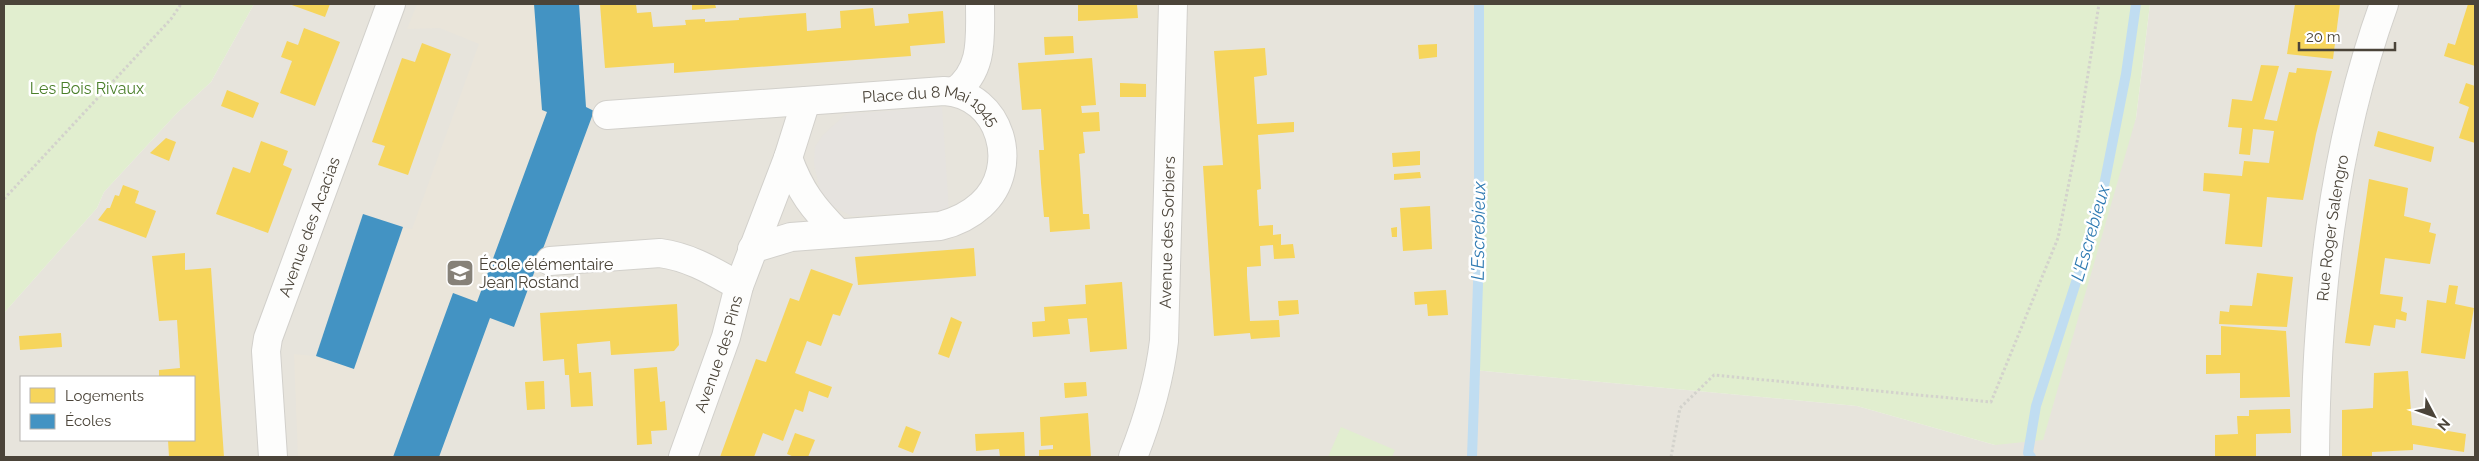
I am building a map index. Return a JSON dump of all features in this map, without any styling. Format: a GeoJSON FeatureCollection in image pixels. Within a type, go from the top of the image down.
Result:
{"type":"FeatureCollection","features":[{"type":"Feature","properties":{"kind":"street","name":"Avenue des Acacias"},"geometry":{"type":"LineString","coordinates":[[273,457],[266,351],[268,338],[391,4]]}},
{"type":"Feature","properties":{"kind":"street"},"geometry":{"type":"LineString","coordinates":[[954,92],[966,83],[974,70],[980,31],[980,4]]}},
{"type":"Feature","properties":{"kind":"street","name":"Avenue des Sorbiers"},"geometry":{"type":"LineString","coordinates":[[1133,457],[1150,416],[1164,341],[1173,4]]}},
{"type":"Feature","properties":{"kind":"street","name":"Rue Roger Salengro"},"geometry":{"type":"LineString","coordinates":[[2315,457],[2316,376],[2330,239],[2349,124],[2366,56],[2384,4]]}},
{"type":"Feature","properties":{"kind":"street","name":"Place du 8 Mai 1945"},"geometry":{"type":"LineString","coordinates":[[607,115],[954,92],[971,98],[981,106],[998,130],[1003,146],[998,178],[983,204],[969,215],[940,226],[791,237],[752,250]]}},
{"type":"Feature","properties":{"kind":"street"},"geometry":{"type":"LineString","coordinates":[[752,250],[788,158],[806,101]]}},
{"type":"Feature","properties":{"kind":"street"},"geometry":{"type":"LineString","coordinates":[[788,158],[808,202],[838,233]]}},
{"type":"Feature","properties":{"kind":"street","name":"Avenue des Pins"},"geometry":{"type":"LineString","coordinates":[[682,457],[726,338],[739,286],[752,250]]}},
{"type":"Feature","properties":{"kind":"street"},"geometry":{"type":"LineString","coordinates":[[550,261],[668,254],[692,260],[739,286]]}},
{"type":"Feature","properties":{"kind":"path"},"geometry":{"type":"LineString","coordinates":[[4,199],[170,19],[181,4]]}},
{"type":"Feature","properties":{"kind":"path"},"geometry":{"type":"LineString","coordinates":[[1671,457],[1680,408],[1714,375],[1992,402],[2058,238],[2078,137],[2099,4]]}},
{"type":"Feature","properties":{"kind":"shaded area"},"geometry":{"type":"Polygon","coordinates":[[[254,4],[1474,4],[1474,370],[1857,406],[1995,445],[2136,118],[2150,4],[2475,4],[2475,457],[4,457],[4,313],[97,208],[104,192],[177,113],[211,82],[254,4]]]}},
{"type":"Feature","properties":{"kind":"shaded area","name":"École élémentaire Jean Rostand"},"geometry":{"type":"Polygon","coordinates":[[[417,4],[579,4],[586,107],[594,111],[514,327],[490,318],[439,457],[298,457],[294,354],[316,356],[354,368],[403,227],[412,229],[479,44],[440,28],[407,29],[417,4]]]}},
{"type":"Feature","properties":{"kind":"shaded area"},"geometry":{"type":"Polygon","coordinates":[[[942,107],[949,211],[852,216],[832,206],[821,195],[814,164],[815,147],[823,135],[846,114],[942,107]]]}},
{"type":"Feature","properties":{"kind":"green space","name":"Les Bois Rivaux"},"geometry":{"type":"Polygon","coordinates":[[[4,4],[254,4],[211,82],[177,113],[104,192],[97,208],[4,313],[4,4]]]}},
{"type":"Feature","properties":{"kind":"green space"},"geometry":{"type":"Polygon","coordinates":[[[1474,4],[2150,4],[2136,118],[2043,440],[1995,445],[1857,406],[1474,370],[1474,4]]]}},
{"type":"Feature","properties":{"kind":"green space"},"geometry":{"type":"Polygon","coordinates":[[[1341,427],[1395,450],[1392,457],[1328,457],[1341,427]]]}},
{"type":"Feature","properties":{"kind":"building: Logements"},"geometry":{"type":"Polygon","coordinates":[[[289,4],[330,4],[325,17],[289,4]]]}},
{"type":"Feature","properties":{"kind":"building: Logements"},"geometry":{"type":"Polygon","coordinates":[[[600,4],[636,4],[637,13],[651,12],[653,27],[686,25],[685,20],[705,19],[705,22],[806,13],[807,31],[841,28],[840,11],[873,8],[875,26],[909,23],[908,14],[943,11],[945,43],[910,46],[911,56],[674,73],[674,63],[605,68],[600,4]]]}},
{"type":"Feature","properties":{"kind":"building: Logements"},"geometry":{"type":"Polygon","coordinates":[[[692,4],[715,4],[716,8],[692,10],[692,4]]]}},
{"type":"Feature","properties":{"kind":"building: Logements"},"geometry":{"type":"Polygon","coordinates":[[[1078,4],[1137,4],[1138,18],[1078,21],[1078,4]]]}},
{"type":"Feature","properties":{"kind":"building: Logements"},"geometry":{"type":"Polygon","coordinates":[[[2295,4],[2340,4],[2333,59],[2287,54],[2295,4]]]}},
{"type":"Feature","properties":{"kind":"building: Logements"},"geometry":{"type":"Polygon","coordinates":[[[2468,4],[2475,4],[2475,66],[2444,56],[2448,43],[2455,45],[2468,4]]]}},
{"type":"Feature","properties":{"kind":"building: Logements"},"geometry":{"type":"Polygon","coordinates":[[[304,28],[340,42],[315,106],[280,93],[292,61],[281,57],[287,41],[298,45],[304,28]]]}},
{"type":"Feature","properties":{"kind":"building: Logements"},"geometry":{"type":"Polygon","coordinates":[[[1073,36],[1074,53],[1045,55],[1044,37],[1073,36]]]}},
{"type":"Feature","properties":{"kind":"building: Logements"},"geometry":{"type":"Polygon","coordinates":[[[422,43],[451,54],[408,175],[378,165],[385,146],[372,142],[402,58],[415,62],[422,43]]]}},
{"type":"Feature","properties":{"kind":"building: Logements"},"geometry":{"type":"Polygon","coordinates":[[[1437,44],[1437,57],[1419,59],[1418,45],[1437,44]]]}},
{"type":"Feature","properties":{"kind":"building: Logements"},"geometry":{"type":"Polygon","coordinates":[[[1265,48],[1267,75],[1254,77],[1257,124],[1294,122],[1294,132],[1258,135],[1261,189],[1257,190],[1259,226],[1273,225],[1273,235],[1281,234],[1281,245],[1293,244],[1295,258],[1274,259],[1273,245],[1260,246],[1261,266],[1247,267],[1250,321],[1279,320],[1280,337],[1251,339],[1250,333],[1214,336],[1203,166],[1223,165],[1214,51],[1265,48]]]}},
{"type":"Feature","properties":{"kind":"building: Logements"},"geometry":{"type":"Polygon","coordinates":[[[1092,58],[1096,105],[1081,106],[1082,113],[1099,112],[1100,131],[1083,132],[1085,153],[1079,154],[1083,214],[1089,214],[1090,229],[1050,232],[1049,217],[1044,217],[1041,183],[1039,150],[1044,150],[1041,109],[1022,110],[1018,63],[1092,58]]]}},
{"type":"Feature","properties":{"kind":"building: Logements"},"geometry":{"type":"Polygon","coordinates":[[[2261,65],[2279,66],[2264,119],[2277,121],[2289,72],[2296,73],[2297,68],[2332,71],[2316,134],[2303,200],[2267,197],[2262,247],[2225,244],[2230,194],[2203,191],[2204,173],[2242,176],[2244,161],[2269,163],[2274,131],[2253,129],[2250,155],[2239,154],[2242,128],[2228,127],[2232,99],[2252,101],[2261,65]]]}},
{"type":"Feature","properties":{"kind":"building: Logements"},"geometry":{"type":"Polygon","coordinates":[[[1120,83],[1146,84],[1146,97],[1120,97],[1120,83]]]}},
{"type":"Feature","properties":{"kind":"building: Logements"},"geometry":{"type":"Polygon","coordinates":[[[2466,83],[2475,86],[2475,143],[2459,138],[2469,107],[2459,103],[2466,83]]]}},
{"type":"Feature","properties":{"kind":"building: Logements"},"geometry":{"type":"Polygon","coordinates":[[[227,90],[259,103],[253,118],[221,106],[227,90]]]}},
{"type":"Feature","properties":{"kind":"building: Logements"},"geometry":{"type":"Polygon","coordinates":[[[2378,131],[2434,147],[2431,162],[2374,146],[2378,131]]]}},
{"type":"Feature","properties":{"kind":"building: Logements"},"geometry":{"type":"Polygon","coordinates":[[[166,138],[176,142],[169,161],[150,153],[166,138]]]}},
{"type":"Feature","properties":{"kind":"building: Logements"},"geometry":{"type":"Polygon","coordinates":[[[261,141],[288,151],[283,165],[292,169],[268,233],[216,214],[233,167],[250,173],[261,141]]]}},
{"type":"Feature","properties":{"kind":"building: Logements"},"geometry":{"type":"Polygon","coordinates":[[[1420,151],[1420,165],[1393,167],[1392,153],[1420,151]]]}},
{"type":"Feature","properties":{"kind":"building: Logements"},"geometry":{"type":"Polygon","coordinates":[[[1420,172],[1421,178],[1394,180],[1394,174],[1420,172]]]}},
{"type":"Feature","properties":{"kind":"building: Logements"},"geometry":{"type":"Polygon","coordinates":[[[2369,179],[2408,188],[2404,216],[2431,223],[2429,232],[2436,234],[2430,264],[2385,258],[2380,294],[2403,297],[2401,311],[2407,313],[2406,321],[2396,319],[2395,328],[2374,325],[2370,346],[2345,343],[2369,179]]]}},
{"type":"Feature","properties":{"kind":"building: Logements"},"geometry":{"type":"Polygon","coordinates":[[[123,185],[139,191],[135,203],[156,211],[146,238],[98,220],[107,208],[110,208],[115,195],[119,196],[123,185]]]}},
{"type":"Feature","properties":{"kind":"building: Logements"},"geometry":{"type":"Polygon","coordinates":[[[1430,206],[1432,249],[1403,251],[1400,208],[1430,206]]]}},
{"type":"Feature","properties":{"kind":"building: Logements"},"geometry":{"type":"Polygon","coordinates":[[[1397,227],[1397,237],[1392,237],[1391,228],[1397,227]]]}},
{"type":"Feature","properties":{"kind":"building: Logements"},"geometry":{"type":"Polygon","coordinates":[[[974,248],[976,276],[858,285],[855,257],[974,248]]]}},
{"type":"Feature","properties":{"kind":"building: Logements"},"geometry":{"type":"Polygon","coordinates":[[[185,253],[185,270],[211,268],[224,457],[169,457],[168,441],[195,441],[195,376],[159,376],[159,370],[180,368],[177,320],[159,321],[152,256],[185,253]]]}},
{"type":"Feature","properties":{"kind":"building: Logements"},"geometry":{"type":"Polygon","coordinates":[[[811,269],[853,284],[840,316],[833,314],[821,346],[807,341],[795,373],[832,387],[828,398],[809,391],[803,412],[795,409],[783,441],[763,433],[754,457],[720,457],[756,359],[766,362],[790,298],[799,301],[811,269]]]}},
{"type":"Feature","properties":{"kind":"building: Logements"},"geometry":{"type":"Polygon","coordinates":[[[2257,273],[2293,277],[2287,327],[2219,324],[2220,311],[2229,312],[2230,305],[2252,306],[2257,273]]]}},
{"type":"Feature","properties":{"kind":"building: Logements"},"geometry":{"type":"Polygon","coordinates":[[[1122,282],[1127,349],[1090,352],[1087,318],[1068,319],[1070,334],[1033,337],[1032,322],[1045,321],[1044,307],[1086,304],[1085,285],[1122,282]]]}},
{"type":"Feature","properties":{"kind":"building: Logements"},"geometry":{"type":"Polygon","coordinates":[[[2449,285],[2458,286],[2455,304],[2474,308],[2465,359],[2421,353],[2427,300],[2446,303],[2449,285]]]}},
{"type":"Feature","properties":{"kind":"building: Logements"},"geometry":{"type":"Polygon","coordinates":[[[1446,290],[1448,315],[1428,316],[1427,304],[1415,305],[1414,292],[1446,290]]]}},
{"type":"Feature","properties":{"kind":"building: Logements"},"geometry":{"type":"Polygon","coordinates":[[[1298,300],[1299,314],[1279,316],[1278,301],[1298,300]]]}},
{"type":"Feature","properties":{"kind":"building: Logements"},"geometry":{"type":"Polygon","coordinates":[[[677,304],[679,345],[674,351],[611,355],[610,341],[577,344],[579,373],[591,372],[593,406],[571,407],[569,375],[565,375],[564,359],[543,361],[540,313],[677,304]]]}},
{"type":"Feature","properties":{"kind":"building: Logements"},"geometry":{"type":"Polygon","coordinates":[[[951,317],[962,322],[949,358],[938,354],[951,317]]]}},
{"type":"Feature","properties":{"kind":"building: Logements"},"geometry":{"type":"Polygon","coordinates":[[[2221,326],[2286,331],[2290,397],[2240,398],[2240,373],[2206,374],[2206,355],[2221,355],[2221,326]]]}},
{"type":"Feature","properties":{"kind":"building: Logements"},"geometry":{"type":"Polygon","coordinates":[[[61,333],[62,347],[20,350],[19,336],[61,333]]]}},
{"type":"Feature","properties":{"kind":"building: Logements"},"geometry":{"type":"Polygon","coordinates":[[[657,367],[660,402],[665,401],[667,430],[651,431],[652,444],[637,445],[634,369],[657,367]]]}},
{"type":"Feature","properties":{"kind":"building: Logements"},"geometry":{"type":"Polygon","coordinates":[[[2408,371],[2412,425],[2466,434],[2464,452],[2413,444],[2413,450],[2372,452],[2372,457],[2342,457],[2342,410],[2373,408],[2374,373],[2408,371]]]}},
{"type":"Feature","properties":{"kind":"building: Logements"},"geometry":{"type":"Polygon","coordinates":[[[544,381],[545,409],[527,410],[525,382],[544,381]]]}},
{"type":"Feature","properties":{"kind":"building: Logements"},"geometry":{"type":"Polygon","coordinates":[[[1086,382],[1087,396],[1065,398],[1064,383],[1086,382]]]}},
{"type":"Feature","properties":{"kind":"building: Logements"},"geometry":{"type":"Polygon","coordinates":[[[2290,409],[2291,433],[2256,434],[2256,457],[2215,457],[2215,435],[2238,434],[2237,416],[2249,416],[2249,410],[2290,409]]]}},
{"type":"Feature","properties":{"kind":"building: Logements"},"geometry":{"type":"Polygon","coordinates":[[[1088,413],[1091,457],[1039,457],[1039,450],[1053,449],[1053,445],[1041,446],[1040,417],[1088,413]]]}},
{"type":"Feature","properties":{"kind":"building: Logements"},"geometry":{"type":"Polygon","coordinates":[[[906,426],[921,432],[913,453],[898,447],[906,426]]]}},
{"type":"Feature","properties":{"kind":"building: Logements"},"geometry":{"type":"Polygon","coordinates":[[[1024,432],[1025,457],[1000,457],[999,449],[976,451],[975,434],[1024,432]]]}},
{"type":"Feature","properties":{"kind":"building: Logements"},"geometry":{"type":"Polygon","coordinates":[[[795,433],[815,440],[808,457],[794,457],[787,454],[795,433]]]}},
{"type":"Feature","properties":{"kind":"building: Écoles"},"geometry":{"type":"Polygon","coordinates":[[[534,4],[579,4],[586,107],[594,111],[514,327],[490,318],[439,457],[393,457],[453,293],[477,302],[547,112],[542,110],[534,4]]]}},
{"type":"Feature","properties":{"kind":"building: Écoles"},"geometry":{"type":"Polygon","coordinates":[[[363,214],[403,227],[354,369],[316,356],[363,214]]]}},
{"type":"Feature","properties":{"kind":"waterway","name":"L'Escrebieux"},"geometry":{"type":"LineString","coordinates":[[1472,457],[1479,255],[1479,4]]}},
{"type":"Feature","properties":{"kind":"waterway","name":"L'Escrebieux"},"geometry":{"type":"LineString","coordinates":[[2031,457],[2028,453],[2036,406],[2099,211],[2126,74],[2136,4]]}},
{"type":"Feature","properties":{"kind":"place","name":"École élémentaire Jean Rostand"},"geometry":{"type":"Point","coordinates":[460,273]}}]}
